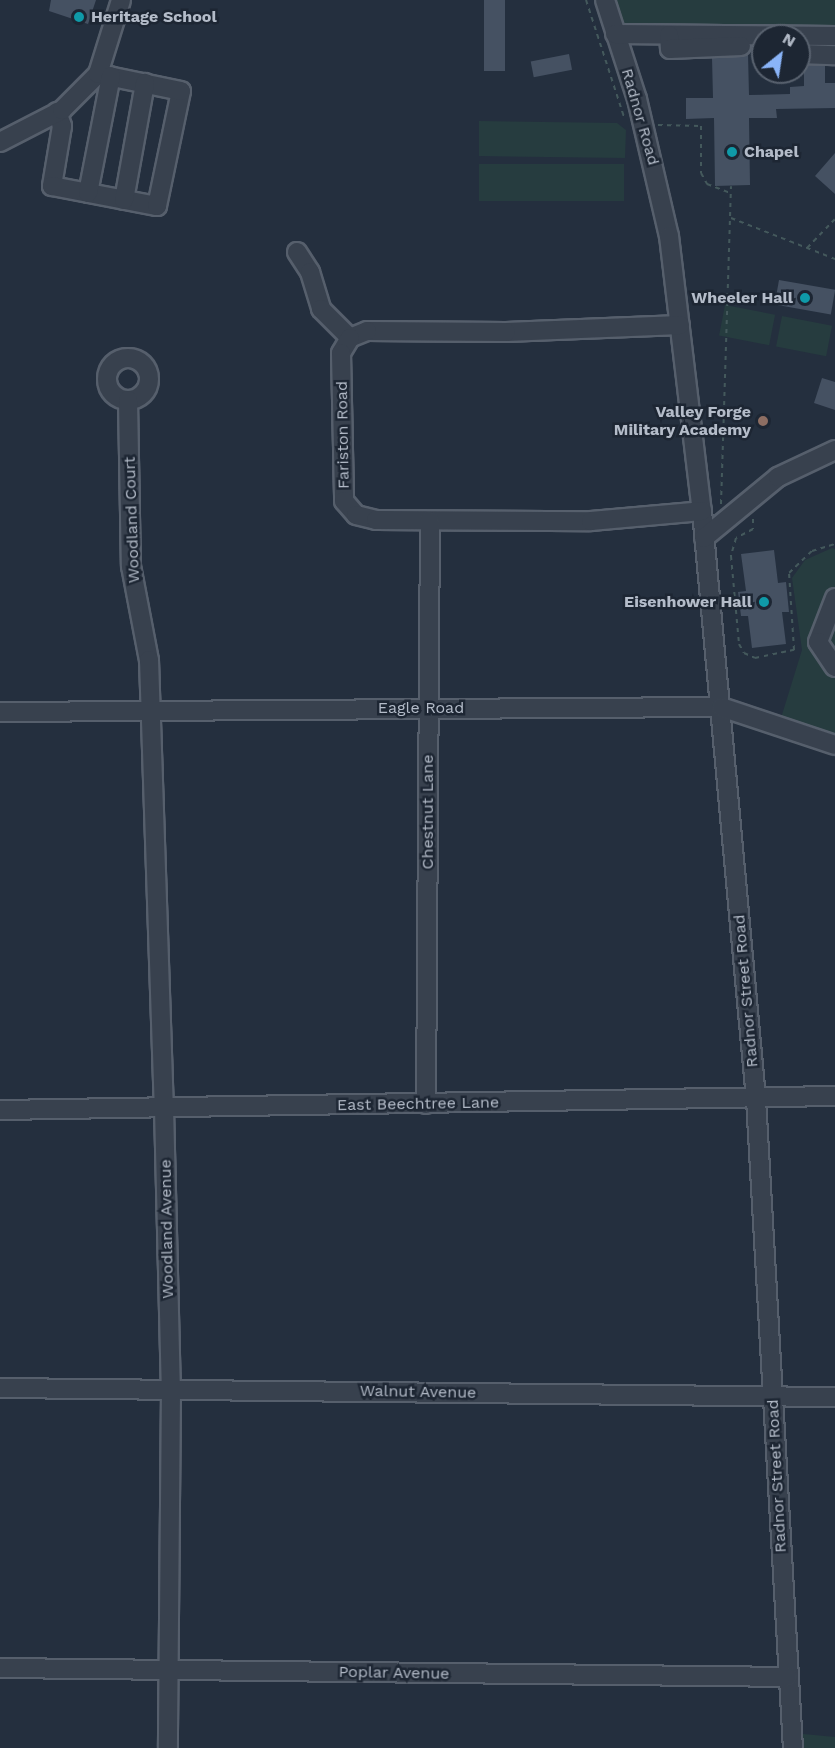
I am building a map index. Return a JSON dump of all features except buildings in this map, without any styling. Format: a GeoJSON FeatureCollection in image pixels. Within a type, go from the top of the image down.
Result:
{"type":"FeatureCollection","features":[{"type":"Feature","properties":{"kind":"street"},"geometry":{"type":"LineString","coordinates":[[88,193],[105,61],[121,0]]}},
{"type":"Feature","properties":{"kind":"street","name":"Radnor Road"},"geometry":{"type":"LineString","coordinates":[[605,0],[637,99],[669,236]]}},
{"type":"Feature","properties":{"kind":"street"},"geometry":{"type":"LineString","coordinates":[[615,34],[835,36]]}},
{"type":"Feature","properties":{"kind":"street"},"geometry":{"type":"LineString","coordinates":[[669,34],[670,49],[751,46]]}},
{"type":"Feature","properties":{"kind":"street"},"geometry":{"type":"LineString","coordinates":[[811,54],[835,55]]}},
{"type":"Feature","properties":{"kind":"street"},"geometry":{"type":"LineString","coordinates":[[0,142],[57,112],[104,75],[181,91],[157,206],[52,186],[62,126],[57,112]]}},
{"type":"Feature","properties":{"kind":"street"},"geometry":{"type":"LineString","coordinates":[[124,200],[145,83]]}},
{"type":"Feature","properties":{"kind":"street","name":"Radnor Street Road"},"geometry":{"type":"LineString","coordinates":[[669,236],[702,511],[756,1099],[793,1748]]}},
{"type":"Feature","properties":{"kind":"street"},"geometry":{"type":"LineString","coordinates":[[297,252],[308,266],[321,309],[350,338],[367,331],[506,332],[680,325]]}},
{"type":"Feature","properties":{"kind":"street","name":"Fariston Road"},"geometry":{"type":"LineString","coordinates":[[350,338],[341,353],[344,501],[356,515],[366,518],[430,521],[591,521],[702,511]]}},
{"type":"Feature","properties":{"kind":"street","name":"Woodland Court"},"geometry":{"type":"LineString","coordinates":[[128,400],[131,566],[145,626],[150,711]]}},
{"type":"Feature","properties":{"kind":"street"},"geometry":{"type":"LineString","coordinates":[[704,538],[778,477],[835,450]]}},
{"type":"Feature","properties":{"kind":"street","name":"Chestnut Lane"},"geometry":{"type":"LineString","coordinates":[[426,1104],[430,521]]}},
{"type":"Feature","properties":{"kind":"street"},"geometry":{"type":"LineString","coordinates":[[835,598],[818,642],[835,667]]}},
{"type":"Feature","properties":{"kind":"street","name":"Eagle Road"},"geometry":{"type":"LineString","coordinates":[[0,712],[721,707],[835,745]]}},
{"type":"Feature","properties":{"kind":"street","name":"Woodland Avenue"},"geometry":{"type":"LineString","coordinates":[[150,711],[171,1390],[168,1748]]}},
{"type":"Feature","properties":{"kind":"street","name":"East Beechtree Lane"},"geometry":{"type":"LineString","coordinates":[[0,1110],[835,1096]]}},
{"type":"Feature","properties":{"kind":"street","name":"Walnut Avenue"},"geometry":{"type":"LineString","coordinates":[[0,1388],[835,1397]]}},
{"type":"Feature","properties":{"kind":"street","name":"Poplar Avenue"},"geometry":{"type":"LineString","coordinates":[[0,1668],[788,1677]]}},
{"type":"Feature","properties":{"kind":"path"},"geometry":{"type":"LineString","coordinates":[[721,523],[731,186]]}},
{"type":"Feature","properties":{"kind":"path"},"geometry":{"type":"LineString","coordinates":[[731,218],[835,259]]}},
{"type":"Feature","properties":{"kind":"path"},"geometry":{"type":"LineString","coordinates":[[807,248],[835,219]]}},
{"type":"Feature","properties":{"kind":"path"},"geometry":{"type":"LineString","coordinates":[[752,497],[753,529],[736,538],[731,556],[737,631],[744,653],[755,658],[794,650],[789,573],[812,551],[835,544]]}},
{"type":"Feature","properties":{"kind":"green space"},"geometry":{"type":"Polygon","coordinates":[[[605,0],[835,0],[835,35],[811,35],[811,24],[751,24],[751,35],[605,35],[605,0]]]}},
{"type":"Feature","properties":{"kind":"green space"},"geometry":{"type":"Polygon","coordinates":[[[479,121],[617,123],[626,130],[625,158],[479,156],[479,121]]]}},
{"type":"Feature","properties":{"kind":"green space"},"geometry":{"type":"Polygon","coordinates":[[[479,164],[624,164],[624,201],[479,201],[479,164]]]}},
{"type":"Feature","properties":{"kind":"green space"},"geometry":{"type":"Polygon","coordinates":[[[725,305],[775,315],[769,345],[719,335],[725,305]]]}},
{"type":"Feature","properties":{"kind":"green space"},"geometry":{"type":"Polygon","coordinates":[[[782,316],[832,326],[826,356],[776,346],[782,316]]]}},
{"type":"Feature","properties":{"kind":"green space"},"geometry":{"type":"Polygon","coordinates":[[[832,548],[835,549],[835,738],[781,718],[802,650],[792,578],[805,560],[832,548]]]}},
{"type":"Feature","properties":{"kind":"green space"},"geometry":{"type":"Polygon","coordinates":[[[793,1733],[835,1737],[835,1748],[793,1748],[793,1733]]]}},
{"type":"Feature","properties":{"kind":"place","name":"Heritage School"},"geometry":{"type":"Point","coordinates":[79,17]}},
{"type":"Feature","properties":{"kind":"place","name":"Chapel"},"geometry":{"type":"Point","coordinates":[732,152]}},
{"type":"Feature","properties":{"kind":"place","name":"Wheeler Hall"},"geometry":{"type":"Point","coordinates":[805,298]}},
{"type":"Feature","properties":{"kind":"place","name":"Valley Forge Military Academy"},"geometry":{"type":"Point","coordinates":[763,421]}},
{"type":"Feature","properties":{"kind":"place","name":"Eisenhower Hall"},"geometry":{"type":"Point","coordinates":[764,602]}}]}
